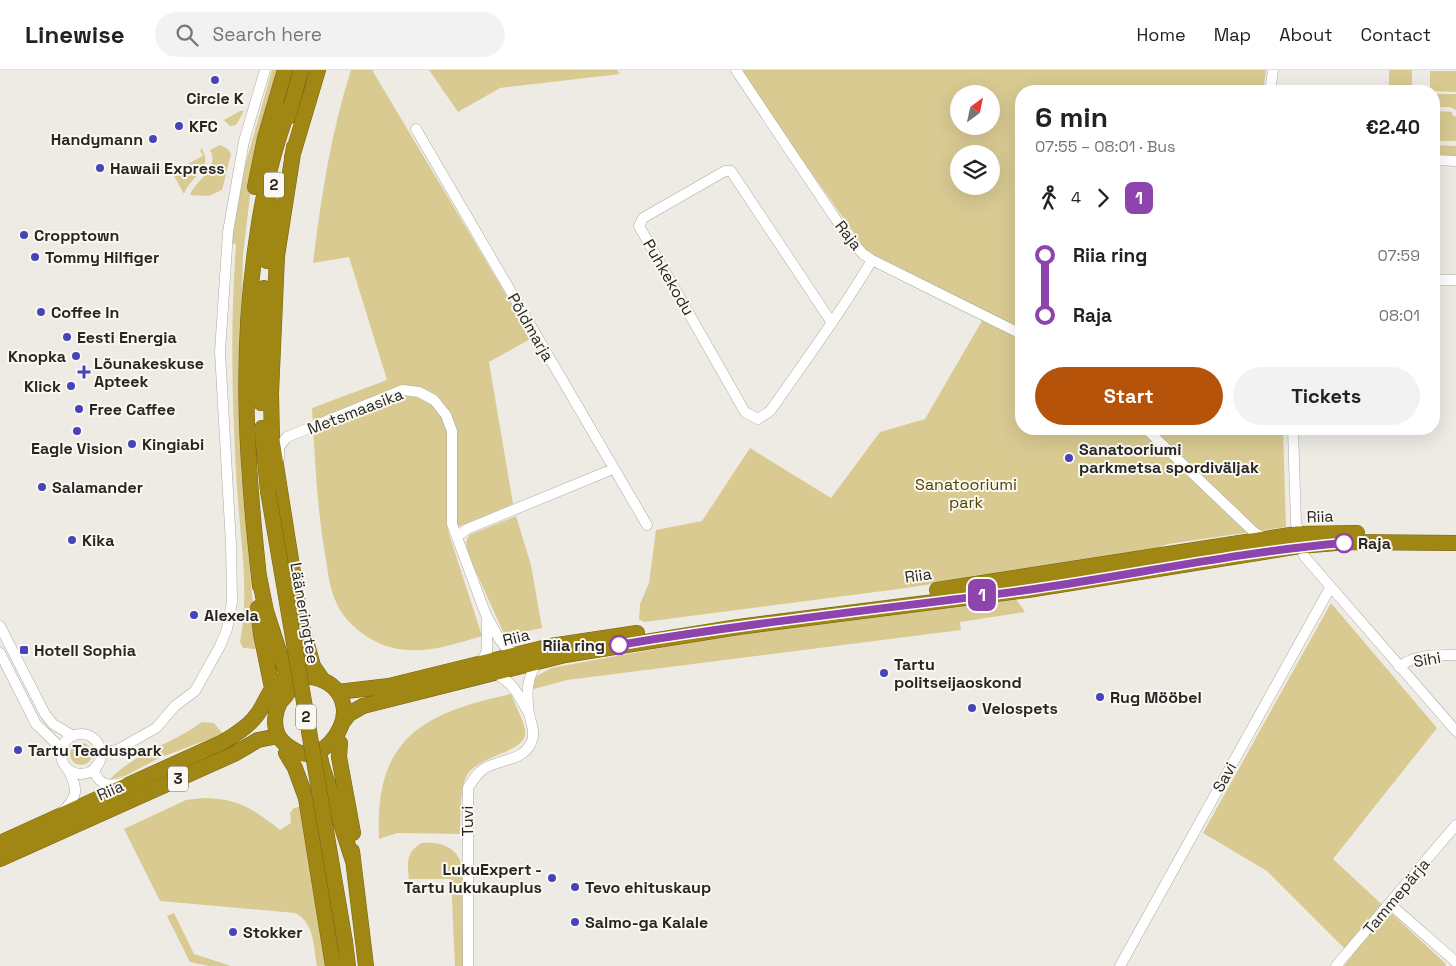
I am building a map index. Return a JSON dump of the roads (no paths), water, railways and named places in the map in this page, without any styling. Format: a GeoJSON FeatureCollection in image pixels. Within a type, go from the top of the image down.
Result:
{"type":"FeatureCollection","features":[{"type":"Feature","properties":{"kind":"highway"},"geometry":{"type":"LineString","coordinates":[[277,743],[277,710],[288,694],[281,685],[266,633],[251,504],[245,388],[250,228],[257,179],[269,125],[285,70]]}},
{"type":"Feature","properties":{"kind":"highway","name":"Lääneringtee"},"geometry":{"type":"LineString","coordinates":[[301,70],[289,108],[271,206],[262,314],[260,394],[263,451],[274,492],[348,966]]}},
{"type":"Feature","properties":{"kind":"highway","name":"Lääneringtee"},"geometry":{"type":"LineString","coordinates":[[267,263],[294,147],[318,70]]}},
{"type":"Feature","properties":{"kind":"highway"},"geometry":{"type":"LineString","coordinates":[[249,286],[268,175],[278,135],[289,108]]}},
{"type":"Feature","properties":{"kind":"highway"},"geometry":{"type":"LineString","coordinates":[[277,743],[303,761],[327,751],[342,723],[344,711],[337,697],[313,666],[301,623],[274,492],[270,393],[273,299],[277,256],[294,147]]}},
{"type":"Feature","properties":{"kind":"highway","name":"Riia"},"geometry":{"type":"LineString","coordinates":[[337,697],[391,693],[486,669],[537,662],[644,641],[729,628],[1028,590],[1299,540],[1328,532],[1456,534]]}},
{"type":"Feature","properties":{"kind":"highway","name":"Riia"},"geometry":{"type":"LineString","coordinates":[[486,669],[516,654],[599,637],[1062,572],[1266,539],[1456,543]]}},
{"type":"Feature","properties":{"kind":"highway"},"geometry":{"type":"LineString","coordinates":[[281,685],[305,676],[322,679]]}},
{"type":"Feature","properties":{"kind":"highway"},"geometry":{"type":"LineString","coordinates":[[281,685],[313,684],[337,697]]}},
{"type":"Feature","properties":{"kind":"highway","name":"Riia"},"geometry":{"type":"LineString","coordinates":[[0,843],[224,742],[249,733],[268,713],[271,702],[281,685]]}},
{"type":"Feature","properties":{"kind":"highway","name":"Riia"},"geometry":{"type":"LineString","coordinates":[[224,742],[256,717],[281,685]]}},
{"type":"Feature","properties":{"kind":"highway","name":"Riia"},"geometry":{"type":"LineString","coordinates":[[342,723],[359,708],[391,693]]}},
{"type":"Feature","properties":{"kind":"highway","name":"Riia"},"geometry":{"type":"LineString","coordinates":[[327,751],[355,719],[391,693]]}},
{"type":"Feature","properties":{"kind":"highway"},"geometry":{"type":"LineString","coordinates":[[337,697],[334,721],[319,744],[327,751],[339,757],[352,827],[353,861],[366,966]]}},
{"type":"Feature","properties":{"kind":"highway"},"geometry":{"type":"LineString","coordinates":[[268,713],[277,743],[295,768],[308,806],[333,966]]}},
{"type":"Feature","properties":{"kind":"highway","name":"Riia"},"geometry":{"type":"LineString","coordinates":[[0,859],[234,754],[266,744],[277,743]]}},
{"type":"Feature","properties":{"kind":"highway"},"geometry":{"type":"LineString","coordinates":[[327,751],[353,861]]}},
{"type":"Feature","properties":{"kind":"street"},"geometry":{"type":"LineString","coordinates":[[100,753],[117,750],[156,728],[175,706],[195,691],[220,646],[227,629],[232,602],[231,544],[220,352],[228,232],[244,141],[265,70]]}},
{"type":"Feature","properties":{"kind":"street","name":"Raja"},"geometry":{"type":"LineString","coordinates":[[736,70],[847,236],[863,254],[938,294],[1015,331]]}},
{"type":"Feature","properties":{"kind":"street"},"geometry":{"type":"LineString","coordinates":[[1271,85],[1273,70]]}},
{"type":"Feature","properties":{"kind":"street","name":"Põldmarja"},"geometry":{"type":"LineString","coordinates":[[416,129],[646,525]]}},
{"type":"Feature","properties":{"kind":"street"},"geometry":{"type":"LineString","coordinates":[[1440,160],[1456,161]]}},
{"type":"Feature","properties":{"kind":"street","name":"Puhkekodu"},"geometry":{"type":"LineString","coordinates":[[832,323],[732,171],[725,170],[643,218],[640,226],[745,412],[758,418],[770,411],[832,323],[872,260]]}},
{"type":"Feature","properties":{"kind":"street"},"geometry":{"type":"LineString","coordinates":[[1440,280],[1456,280]]}},
{"type":"Feature","properties":{"kind":"street","name":"Metsmaasika"},"geometry":{"type":"LineString","coordinates":[[274,492],[282,441],[403,390],[428,396],[441,406],[450,422],[453,440],[451,511],[457,537],[486,615],[500,640],[507,649],[516,654]]}},
{"type":"Feature","properties":{"kind":"street"},"geometry":{"type":"LineString","coordinates":[[1152,435],[1254,533],[1266,539]]}},
{"type":"Feature","properties":{"kind":"street"},"geometry":{"type":"LineString","coordinates":[[1293,435],[1299,540],[1304,556],[1456,731]]}},
{"type":"Feature","properties":{"kind":"street"},"geometry":{"type":"LineString","coordinates":[[457,537],[467,529],[613,469]]}},
{"type":"Feature","properties":{"kind":"street","name":"Savi"},"geometry":{"type":"LineString","coordinates":[[1120,966],[1330,588]]}},
{"type":"Feature","properties":{"kind":"street","name":"Metsmaasika"},"geometry":{"type":"LineString","coordinates":[[486,615],[488,644],[486,669]]}},
{"type":"Feature","properties":{"kind":"street"},"geometry":{"type":"LineString","coordinates":[[0,626],[45,714],[53,724],[73,736],[85,735],[96,741],[100,753],[96,766],[98,778],[110,786],[145,777]]}},
{"type":"Feature","properties":{"kind":"street"},"geometry":{"type":"LineString","coordinates":[[0,653],[36,724],[62,748]]}},
{"type":"Feature","properties":{"kind":"street","name":"Sihi"},"geometry":{"type":"LineString","coordinates":[[1399,667],[1405,662],[1431,655],[1456,655]]}},
{"type":"Feature","properties":{"kind":"street","name":"Tuvi"},"geometry":{"type":"LineString","coordinates":[[468,966],[468,788],[476,775],[486,767],[521,755],[533,740],[529,713],[528,679],[537,662]]}},
{"type":"Feature","properties":{"kind":"street","name":"Tuvi"},"geometry":{"type":"LineString","coordinates":[[486,669],[503,677],[512,684],[529,713]]}},
{"type":"Feature","properties":{"kind":"street"},"geometry":{"type":"LineString","coordinates":[[53,820],[75,796],[76,786],[62,760],[62,748],[73,736]]}},
{"type":"Feature","properties":{"kind":"street"},"geometry":{"type":"LineString","coordinates":[[68,769],[73,772],[86,773],[96,766]]}},
{"type":"Feature","properties":{"kind":"street","name":"Tammepärja"},"geometry":{"type":"LineString","coordinates":[[1336,966],[1456,825]]}},
{"type":"Feature","properties":{"kind":"street"},"geometry":{"type":"LineString","coordinates":[[1390,904],[1456,962]]}},
{"type":"Feature","properties":{"kind":"place","name":"Circle K"},"geometry":{"type":"Point","coordinates":[215,80]}},
{"type":"Feature","properties":{"kind":"place","name":"KFC"},"geometry":{"type":"Point","coordinates":[179,126]}},
{"type":"Feature","properties":{"kind":"place","name":"Handymann"},"geometry":{"type":"Point","coordinates":[153,139]}},
{"type":"Feature","properties":{"kind":"place","name":"Hawaii Express"},"geometry":{"type":"Point","coordinates":[100,168]}},
{"type":"Feature","properties":{"kind":"place","name":"Cropptown"},"geometry":{"type":"Point","coordinates":[24,235]}},
{"type":"Feature","properties":{"kind":"place","name":"Tommy Hilfiger"},"geometry":{"type":"Point","coordinates":[35,257]}},
{"type":"Feature","properties":{"kind":"place","name":"Coffee In"},"geometry":{"type":"Point","coordinates":[41,312]}},
{"type":"Feature","properties":{"kind":"place","name":"Eesti Energia"},"geometry":{"type":"Point","coordinates":[67,337]}},
{"type":"Feature","properties":{"kind":"place","name":"Knopka"},"geometry":{"type":"Point","coordinates":[76,356]}},
{"type":"Feature","properties":{"kind":"place","name":"Lõunakeskuse Apteek"},"geometry":{"type":"Point","coordinates":[84,372]}},
{"type":"Feature","properties":{"kind":"place","name":"Klick"},"geometry":{"type":"Point","coordinates":[71,386]}},
{"type":"Feature","properties":{"kind":"place","name":"Free Caffee"},"geometry":{"type":"Point","coordinates":[79,409]}},
{"type":"Feature","properties":{"kind":"place","name":"Eagle Vision"},"geometry":{"type":"Point","coordinates":[77,431]}},
{"type":"Feature","properties":{"kind":"place","name":"Kingiabi"},"geometry":{"type":"Point","coordinates":[132,444]}},
{"type":"Feature","properties":{"kind":"place","name":"Sanatooriumi parkmetsa spordiväljak"},"geometry":{"type":"Point","coordinates":[1069,458]}},
{"type":"Feature","properties":{"kind":"place","name":"Salamander"},"geometry":{"type":"Point","coordinates":[42,487]}},
{"type":"Feature","properties":{"kind":"place","name":"Kika"},"geometry":{"type":"Point","coordinates":[72,540]}},
{"type":"Feature","properties":{"kind":"place","name":"Raja"},"geometry":{"type":"Point","coordinates":[1344,543]}},
{"type":"Feature","properties":{"kind":"place","name":"Alexela"},"geometry":{"type":"Point","coordinates":[194,615]}},
{"type":"Feature","properties":{"kind":"place","name":"Riia ring"},"geometry":{"type":"Point","coordinates":[619,645]}},
{"type":"Feature","properties":{"kind":"place","name":"Hotell Sophia"},"geometry":{"type":"Point","coordinates":[24,650]}},
{"type":"Feature","properties":{"kind":"place","name":"Tartu politseijaoskond"},"geometry":{"type":"Point","coordinates":[884,673]}},
{"type":"Feature","properties":{"kind":"place","name":"Rug Mööbel"},"geometry":{"type":"Point","coordinates":[1100,697]}},
{"type":"Feature","properties":{"kind":"place","name":"Velospets"},"geometry":{"type":"Point","coordinates":[972,708]}},
{"type":"Feature","properties":{"kind":"place","name":"Tartu Teaduspark"},"geometry":{"type":"Point","coordinates":[18,750]}},
{"type":"Feature","properties":{"kind":"place","name":"LukuExpert - Tartu lukukauplus"},"geometry":{"type":"Point","coordinates":[552,878]}},
{"type":"Feature","properties":{"kind":"place","name":"Tevo ehituskaup"},"geometry":{"type":"Point","coordinates":[575,887]}},
{"type":"Feature","properties":{"kind":"place","name":"Salmo-ga Kalale"},"geometry":{"type":"Point","coordinates":[575,922]}},
{"type":"Feature","properties":{"kind":"place","name":"Stokker"},"geometry":{"type":"Point","coordinates":[233,932]}},
{"type":"Feature","properties":{"kind":"park label","name":"Sanatooriumi park"},"geometry":{"type":"Point","coordinates":[966,493]}}]}
